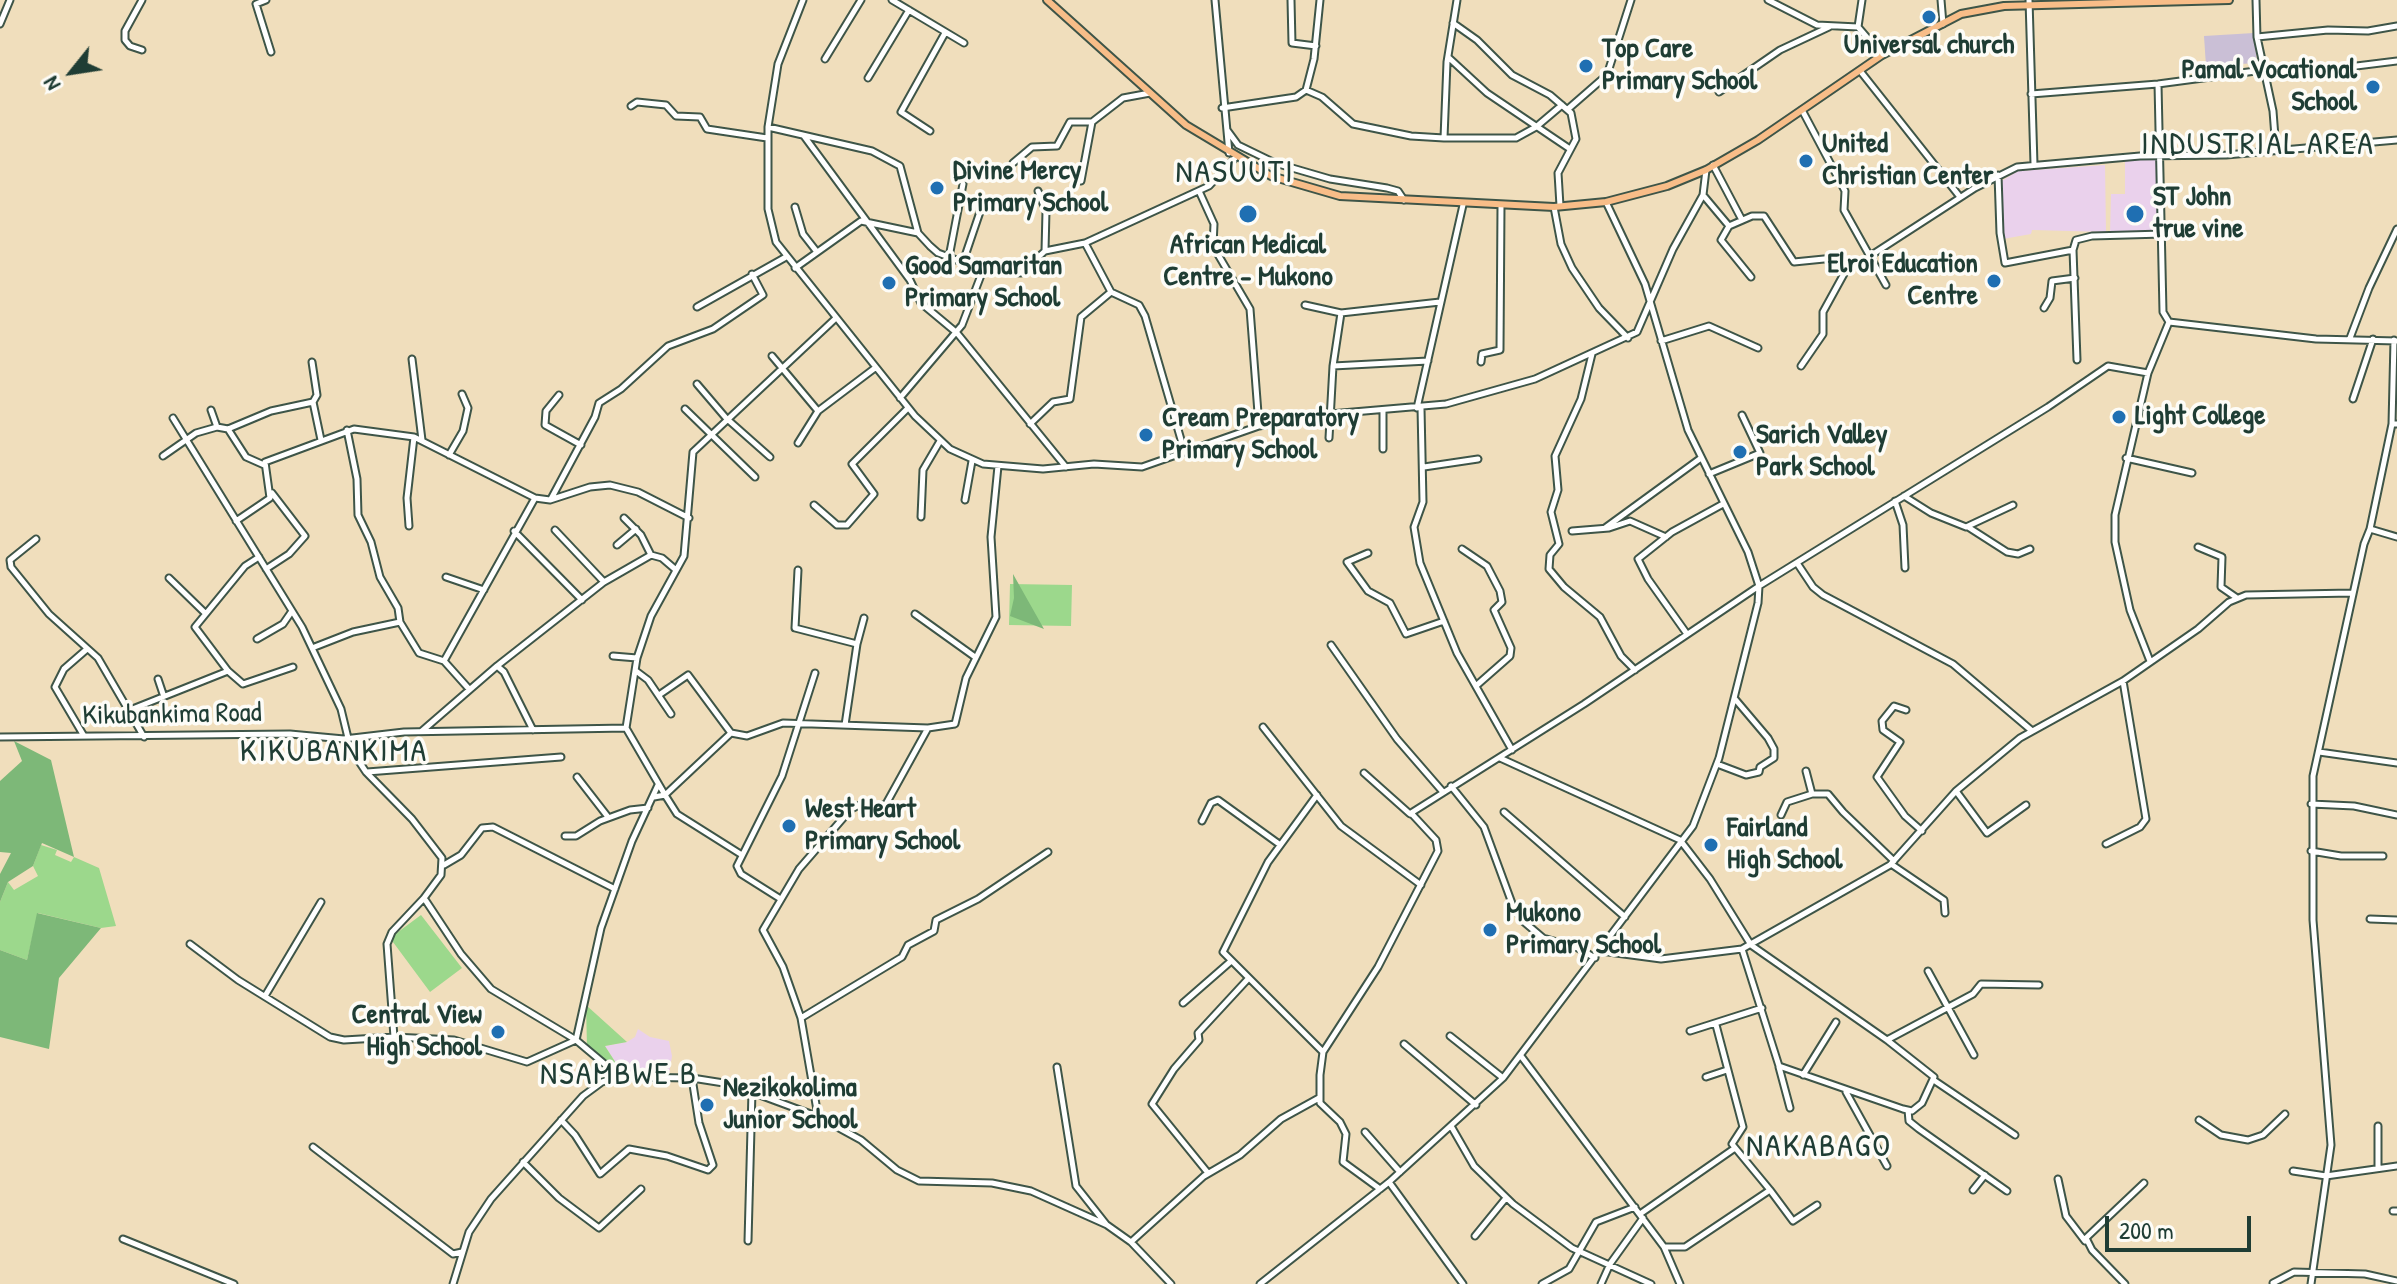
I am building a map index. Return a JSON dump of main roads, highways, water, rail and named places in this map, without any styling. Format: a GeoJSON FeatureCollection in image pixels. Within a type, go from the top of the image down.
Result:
{"type":"FeatureCollection","features":[{"type":"Feature","properties":{"kind":"main road"},"geometry":{"type":"LineString","coordinates":[[1047,0],[1186,125],[1271,176],[1340,196],[1463,205],[1557,207],[1606,202],[1667,186],[1709,168],[1861,72],[1882,55],[1961,14],[2029,3],[2229,0]]}},
{"type":"Feature","properties":{"kind":"place","name":"Universal church"},"geometry":{"type":"Point","coordinates":[1929,17]}},
{"type":"Feature","properties":{"kind":"place","name":"Top Care Primary School"},"geometry":{"type":"Point","coordinates":[1586,66]}},
{"type":"Feature","properties":{"kind":"place","name":"Pamal Vocational School"},"geometry":{"type":"Point","coordinates":[2373,87]}},
{"type":"Feature","properties":{"kind":"place","name":"United Christian Center"},"geometry":{"type":"Point","coordinates":[1806,161]}},
{"type":"Feature","properties":{"kind":"place","name":"Divine Mercy Primary School"},"geometry":{"type":"Point","coordinates":[937,188]}},
{"type":"Feature","properties":{"kind":"place","name":"African Medical Centre - Mukono"},"geometry":{"type":"Point","coordinates":[1248,214]}},
{"type":"Feature","properties":{"kind":"place","name":"ST John true vine"},"geometry":{"type":"Point","coordinates":[2135,214]}},
{"type":"Feature","properties":{"kind":"place","name":"Elroi Education Centre"},"geometry":{"type":"Point","coordinates":[1994,281]}},
{"type":"Feature","properties":{"kind":"place","name":"Good Samaritan Primary School"},"geometry":{"type":"Point","coordinates":[889,283]}},
{"type":"Feature","properties":{"kind":"place","name":"Light College"},"geometry":{"type":"Point","coordinates":[2119,417]}},
{"type":"Feature","properties":{"kind":"place","name":"Cream Preparatory Primary School"},"geometry":{"type":"Point","coordinates":[1146,435]}},
{"type":"Feature","properties":{"kind":"place","name":"Sarich Valley Park School"},"geometry":{"type":"Point","coordinates":[1740,452]}},
{"type":"Feature","properties":{"kind":"place","name":"West Heart Primary School"},"geometry":{"type":"Point","coordinates":[789,826]}},
{"type":"Feature","properties":{"kind":"place","name":"Fairland High School"},"geometry":{"type":"Point","coordinates":[1711,845]}},
{"type":"Feature","properties":{"kind":"place","name":"Mukono Primary School"},"geometry":{"type":"Point","coordinates":[1490,930]}},
{"type":"Feature","properties":{"kind":"place","name":"Central View High School"},"geometry":{"type":"Point","coordinates":[498,1032]}},
{"type":"Feature","properties":{"kind":"place","name":"Nezikokolima Junior School"},"geometry":{"type":"Point","coordinates":[707,1105]}},
{"type":"Feature","properties":{"kind":"district","name":"INDUSTRIAL AREA"},"geometry":{"type":"Point","coordinates":[2258,145]}},
{"type":"Feature","properties":{"kind":"district","name":"NASUUTI"},"geometry":{"type":"Point","coordinates":[1235,173]}},
{"type":"Feature","properties":{"kind":"district","name":"KIKUBANKIMA"},"geometry":{"type":"Point","coordinates":[334,752]}},
{"type":"Feature","properties":{"kind":"district","name":"NSAMBWE B"},"geometry":{"type":"Point","coordinates":[619,1075]}},
{"type":"Feature","properties":{"kind":"district","name":"NAKABAGO"},"geometry":{"type":"Point","coordinates":[1819,1147]}}]}
